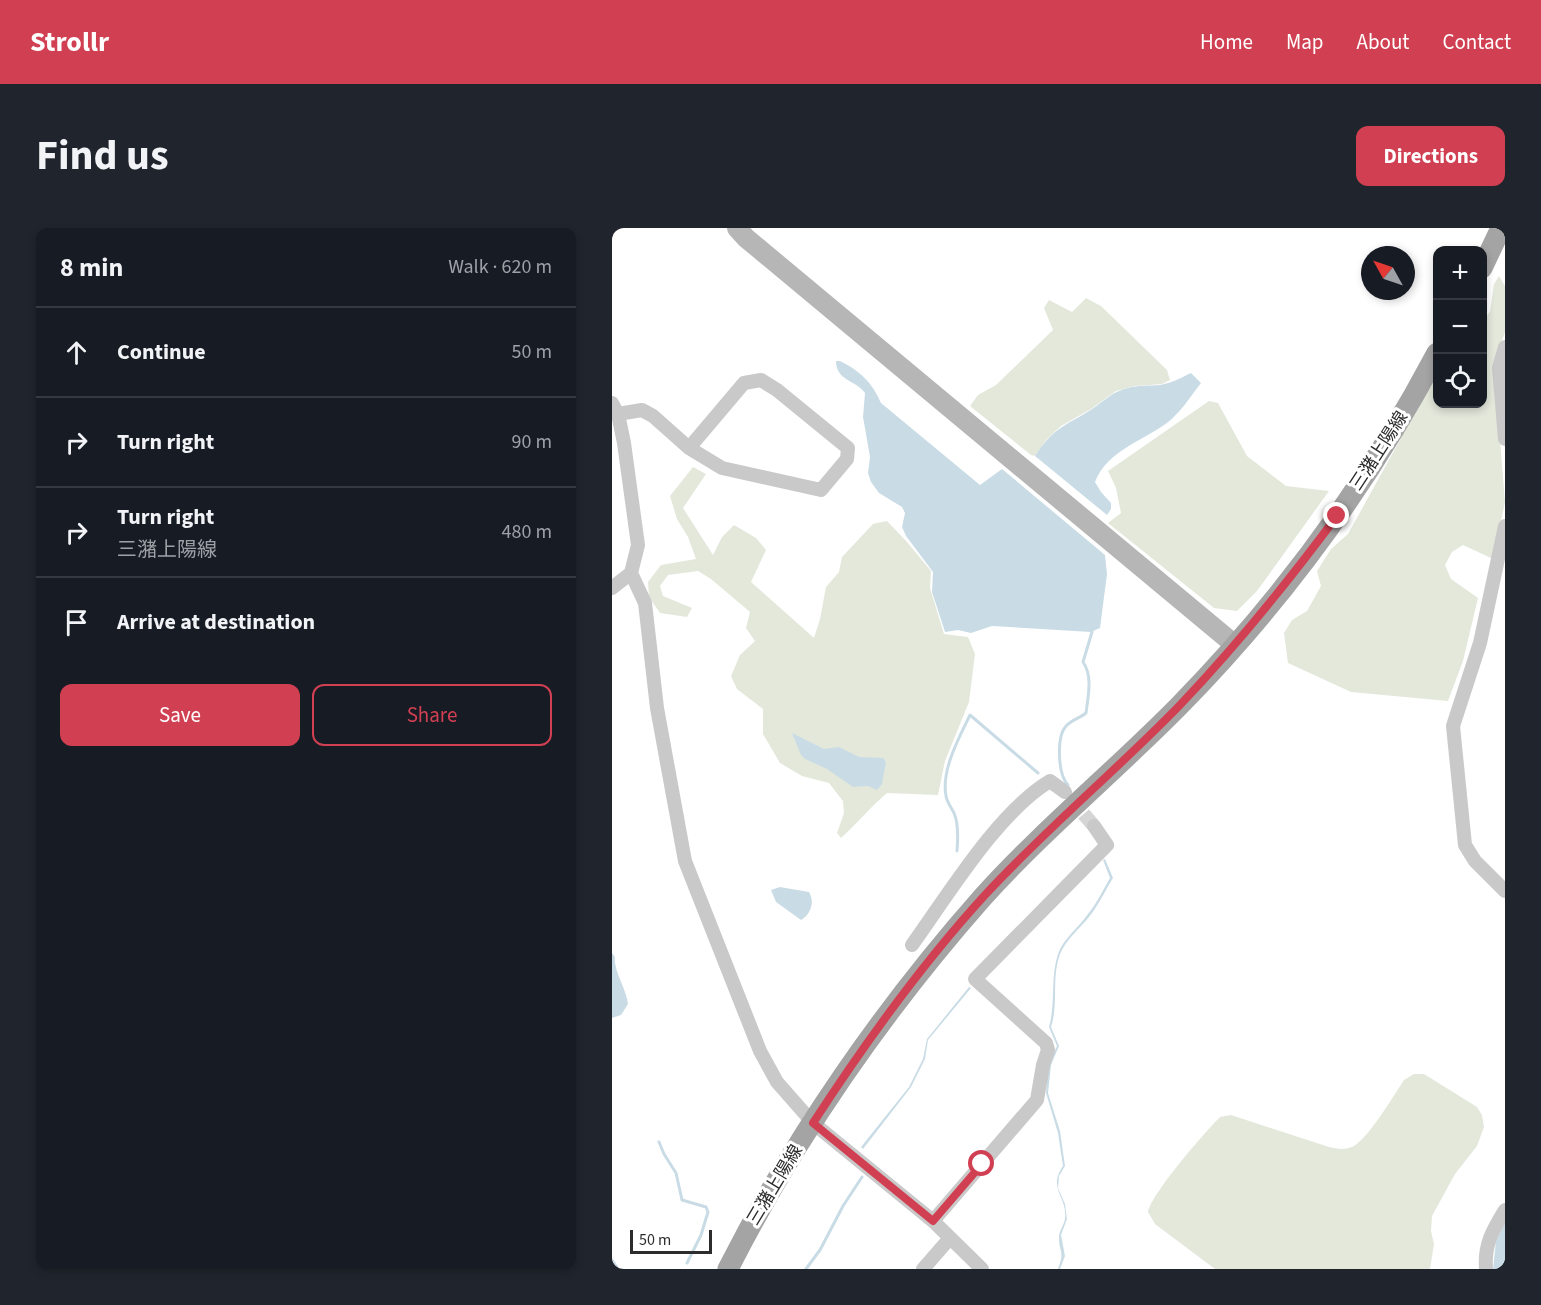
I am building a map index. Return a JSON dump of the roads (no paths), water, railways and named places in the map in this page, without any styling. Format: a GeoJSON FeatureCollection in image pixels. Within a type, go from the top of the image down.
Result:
{"type":"FeatureCollection","features":[{"type":"Feature","properties":{"kind":"main road"},"geometry":{"type":"LineString","coordinates":[[1487,257],[1501,228]]}},
{"type":"Feature","properties":{"kind":"main road","name":"三潴上陽線"},"geometry":{"type":"LineString","coordinates":[[728,1269],[748,1230],[813,1123],[893,1007],[936,952],[984,897],[1027,851],[1179,706],[1289,581],[1337,516],[1416,393],[1436,354]]}},
{"type":"Feature","properties":{"kind":"street"},"geometry":{"type":"LineString","coordinates":[[737,228],[746,238],[1235,645]]}},
{"type":"Feature","properties":{"kind":"street"},"geometry":{"type":"LineString","coordinates":[[1505,347],[1499,368],[1505,439]]}},
{"type":"Feature","properties":{"kind":"street"},"geometry":{"type":"LineString","coordinates":[[612,588],[631,573],[638,545],[624,443],[615,408],[642,410],[689,448],[722,468],[821,490],[847,459],[848,448],[777,390],[761,380],[744,383],[689,448]]}},
{"type":"Feature","properties":{"kind":"street"},"geometry":{"type":"LineString","coordinates":[[1505,526],[1480,643],[1453,726],[1465,845],[1475,861],[1505,891]]}},
{"type":"Feature","properties":{"kind":"street"},"geometry":{"type":"LineString","coordinates":[[631,573],[645,603],[657,708],[685,861],[760,1051],[777,1082],[813,1123],[933,1221],[982,1269]]}},
{"type":"Feature","properties":{"kind":"street"},"geometry":{"type":"LineString","coordinates":[[912,945],[996,830],[1037,789],[1050,781],[1065,792]]}},
{"type":"Feature","properties":{"kind":"street"},"geometry":{"type":"LineString","coordinates":[[933,1221],[1037,1100],[1048,1050],[1046,1043],[975,979],[1107,845],[1094,826]]}},
{"type":"Feature","properties":{"kind":"street"},"geometry":{"type":"LineString","coordinates":[[1486,1269],[1485,1253],[1492,1232],[1505,1209]]}},
{"type":"Feature","properties":{"kind":"street"},"geometry":{"type":"LineString","coordinates":[[923,1269],[950,1238]]}},
{"type":"Feature","properties":{"kind":"water"},"geometry":{"type":"Polygon","coordinates":[[[836,361],[840,361],[859,373],[874,389],[881,403],[980,485],[1002,469],[1105,555],[1107,574],[1100,628],[1091,632],[992,626],[971,633],[958,630],[945,632],[932,592],[933,572],[906,536],[902,527],[905,513],[902,507],[879,493],[871,482],[868,473],[870,457],[863,417],[865,393],[839,373],[836,361]]]}},
{"type":"Feature","properties":{"kind":"water"},"geometry":{"type":"Polygon","coordinates":[[[1191,373],[1201,383],[1176,414],[1167,423],[1116,454],[1101,471],[1095,482],[1111,503],[1111,509],[1107,515],[1035,456],[1054,433],[1118,391],[1136,386],[1160,385],[1191,373]]]}},
{"type":"Feature","properties":{"kind":"water"},"geometry":{"type":"Polygon","coordinates":[[[792,733],[824,749],[839,747],[859,757],[883,758],[886,762],[882,784],[877,790],[868,786],[853,787],[827,769],[805,759],[792,733]]]}},
{"type":"Feature","properties":{"kind":"water"},"geometry":{"type":"Polygon","coordinates":[[[1105,859],[1113,878],[1092,913],[1069,939],[1057,963],[1055,1009],[1051,1027],[1059,1046],[1051,1065],[1048,1093],[1060,1131],[1065,1166],[1059,1176],[1058,1188],[1065,1204],[1067,1219],[1061,1235],[1065,1256],[1058,1269],[1061,1255],[1059,1235],[1065,1211],[1057,1187],[1057,1181],[1059,1174],[1063,1166],[1058,1133],[1046,1093],[1048,1065],[1057,1046],[1049,1027],[1054,972],[1060,949],[1091,910],[1110,878],[1103,860],[1105,859]]]}},
{"type":"Feature","properties":{"kind":"water"},"geometry":{"type":"Polygon","coordinates":[[[780,887],[809,892],[812,900],[811,908],[801,920],[776,902],[771,890],[780,887]]]}},
{"type":"Feature","properties":{"kind":"water"},"geometry":{"type":"Polygon","coordinates":[[[612,953],[628,1004],[621,1015],[612,1018],[612,953]]]}},
{"type":"Feature","properties":{"kind":"water"},"geometry":{"type":"Polygon","coordinates":[[[969,987],[971,988],[928,1040],[925,1059],[911,1087],[863,1149],[861,1147],[909,1087],[923,1059],[927,1039],[969,987]]]}},
{"type":"Feature","properties":{"kind":"water"},"geometry":{"type":"Polygon","coordinates":[[[1505,1222],[1505,1269],[1493,1269],[1496,1241],[1505,1222]]]}},
{"type":"Feature","properties":{"kind":"waterway"},"geometry":{"type":"LineString","coordinates":[[1068,785],[1060,765],[1061,738],[1066,726],[1086,713],[1089,680],[1083,662],[1092,632]]}},
{"type":"Feature","properties":{"kind":"waterway"},"geometry":{"type":"LineString","coordinates":[[957,851],[957,822],[948,802],[945,786],[948,765],[970,715],[1038,773]]}},
{"type":"Feature","properties":{"kind":"waterway"},"geometry":{"type":"LineString","coordinates":[[659,1142],[676,1173],[682,1200],[706,1207],[708,1212],[701,1235],[687,1263]]}},
{"type":"Feature","properties":{"kind":"waterway"},"geometry":{"type":"LineString","coordinates":[[806,1269],[820,1250],[843,1206],[862,1177]]}},
{"type":"Feature","properties":{"kind":"waterway"},"geometry":{"type":"LineString","coordinates":[[612,1260],[618,1269]]}},
{"type":"Feature","properties":{"kind":"tunnel"},"geometry":{"type":"LineString","coordinates":[[1070,798],[1094,826]]}}]}
